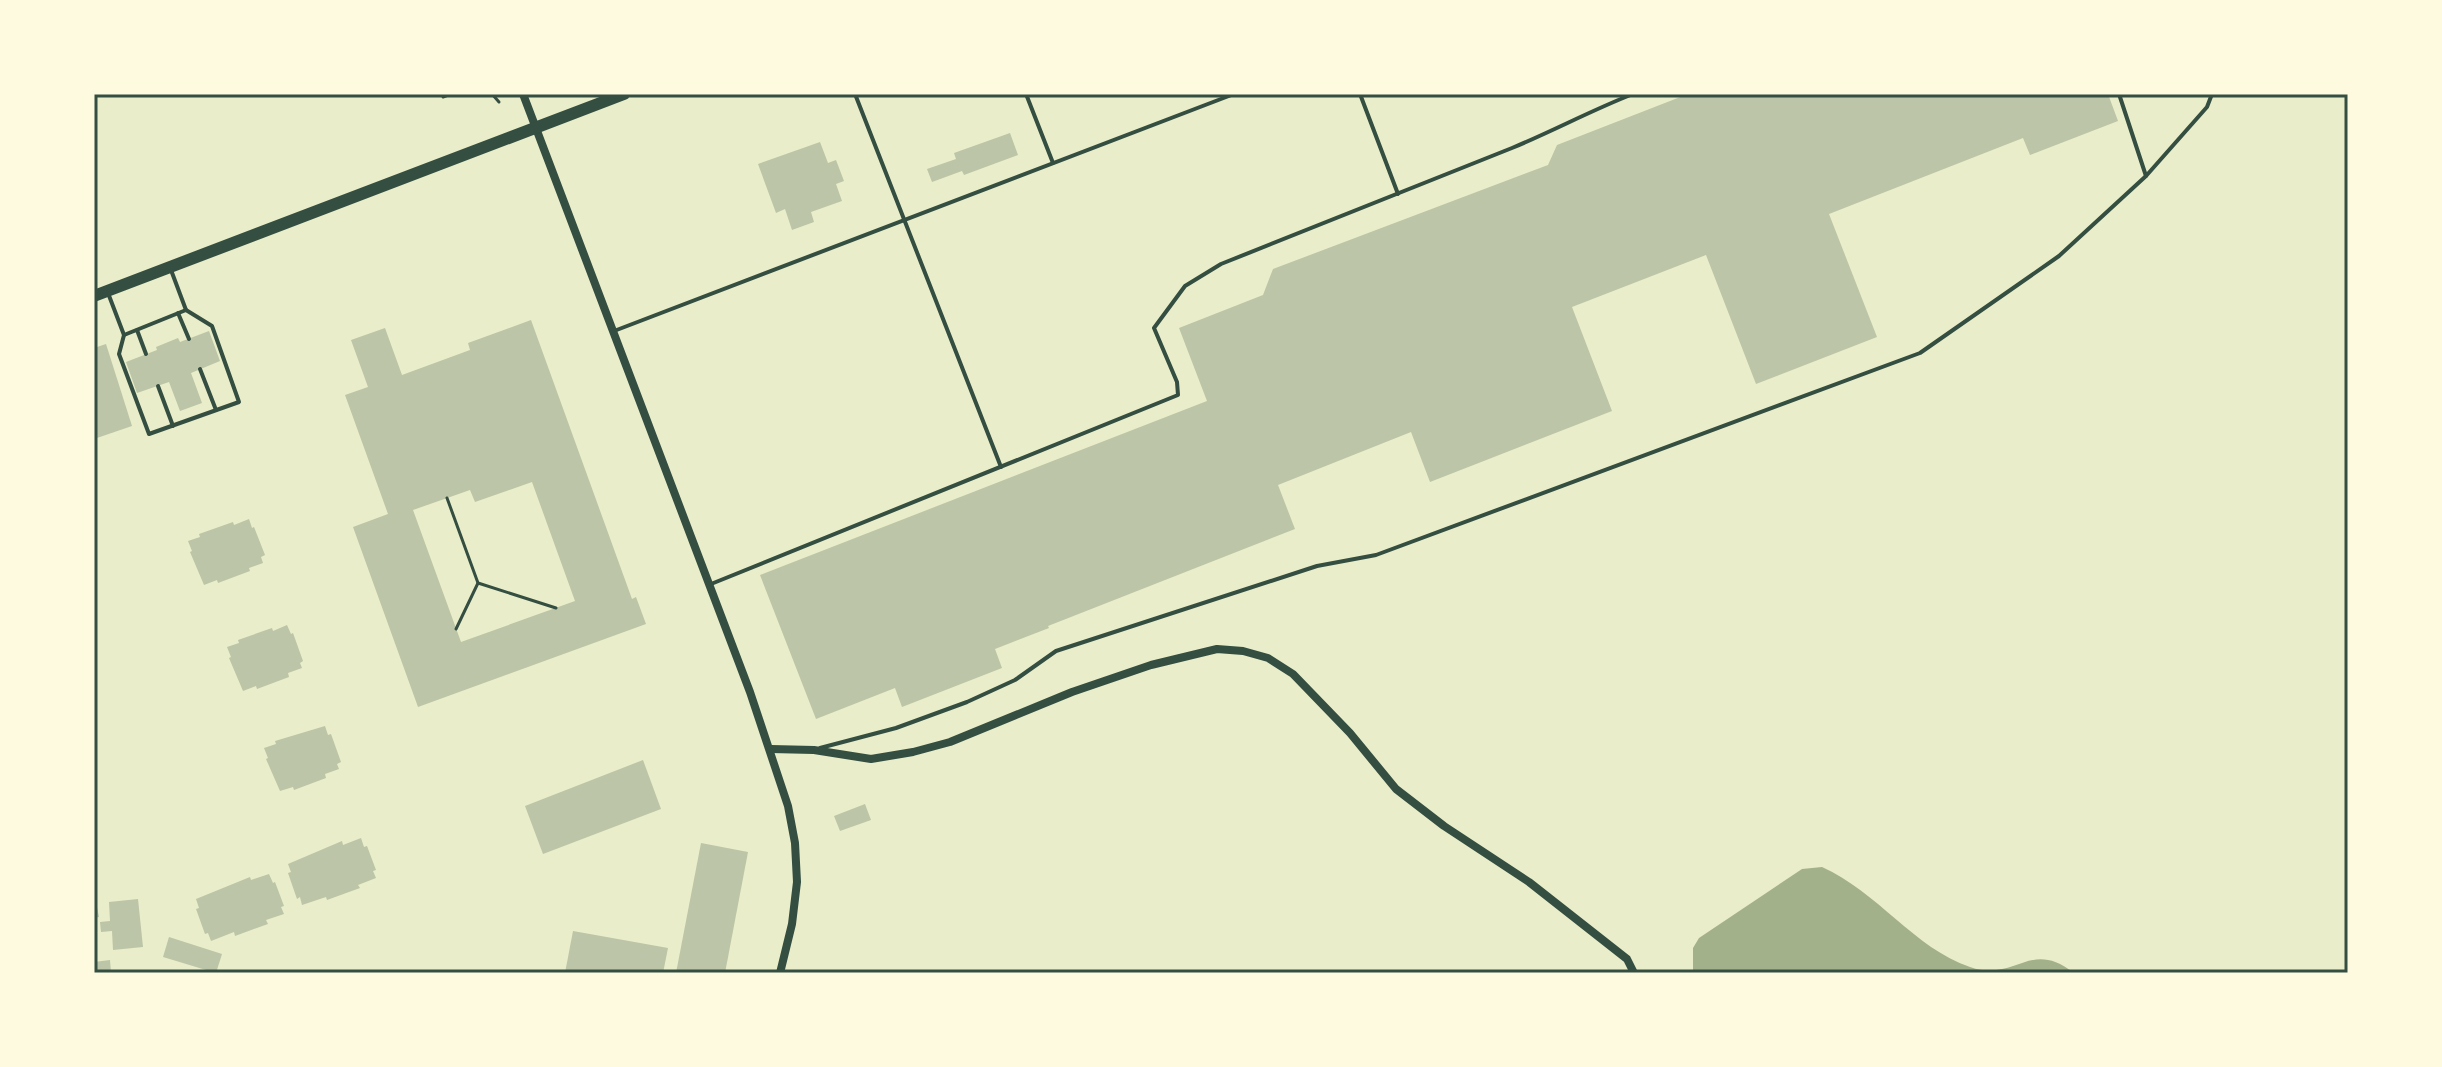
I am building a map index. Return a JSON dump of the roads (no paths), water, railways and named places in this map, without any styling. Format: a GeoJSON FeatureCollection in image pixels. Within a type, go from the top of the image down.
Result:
{"type":"FeatureCollection","features":[{"type":"Feature","properties":{"kind":"main road"},"geometry":{"type":"LineString","coordinates":[[94,296],[624,94]]}},
{"type":"Feature","properties":{"kind":"street"},"geometry":{"type":"LineString","coordinates":[[523,94],[771,749],[788,806],[795,843],[797,882],[792,924],[780,973]]}},
{"type":"Feature","properties":{"kind":"street"},"geometry":{"type":"LineString","coordinates":[[771,749],[814,750],[871,759],[913,752],[950,742],[1072,692],[1151,665],[1217,649],[1243,651],[1268,658],[1293,674],[1350,733],[1396,789],[1444,826],[1529,882],[1627,959],[1634,973]]}},
{"type":"Feature","properties":{"kind":"lane"},"geometry":{"type":"LineString","coordinates":[[855,94],[1001,467]]}},
{"type":"Feature","properties":{"kind":"lane"},"geometry":{"type":"LineString","coordinates":[[1026,94],[1053,163]]}},
{"type":"Feature","properties":{"kind":"lane"},"geometry":{"type":"LineString","coordinates":[[614,331],[1234,94]]}},
{"type":"Feature","properties":{"kind":"lane"},"geometry":{"type":"LineString","coordinates":[[1360,94],[1398,194]]}},
{"type":"Feature","properties":{"kind":"lane"},"geometry":{"type":"LineString","coordinates":[[709,584],[1178,395],[1177,382],[1154,328],[1185,286],[1221,264],[1553,131],[1597,108],[1633,94]]}},
{"type":"Feature","properties":{"kind":"lane"},"geometry":{"type":"LineString","coordinates":[[2119,94],[2146,176]]}},
{"type":"Feature","properties":{"kind":"lane"},"geometry":{"type":"LineString","coordinates":[[814,750],[896,728],[967,702],[1015,680],[1056,651],[1317,566],[1376,555],[1920,353],[2059,256],[2146,176],[2207,107],[2212,94]]}},
{"type":"Feature","properties":{"kind":"lane"},"geometry":{"type":"LineString","coordinates":[[108,291],[124,335],[119,354],[149,434],[239,402],[212,326],[186,310],[170,267]]}},
{"type":"Feature","properties":{"kind":"lane"},"geometry":{"type":"LineString","coordinates":[[124,335],[186,310]]}},
{"type":"Feature","properties":{"kind":"lane"},"geometry":{"type":"LineString","coordinates":[[178,313],[189,339]]}},
{"type":"Feature","properties":{"kind":"lane"},"geometry":{"type":"LineString","coordinates":[[137,330],[146,354]]}},
{"type":"Feature","properties":{"kind":"lane"},"geometry":{"type":"LineString","coordinates":[[200,369],[216,410]]}},
{"type":"Feature","properties":{"kind":"lane"},"geometry":{"type":"LineString","coordinates":[[158,386],[173,426]]}}]}
